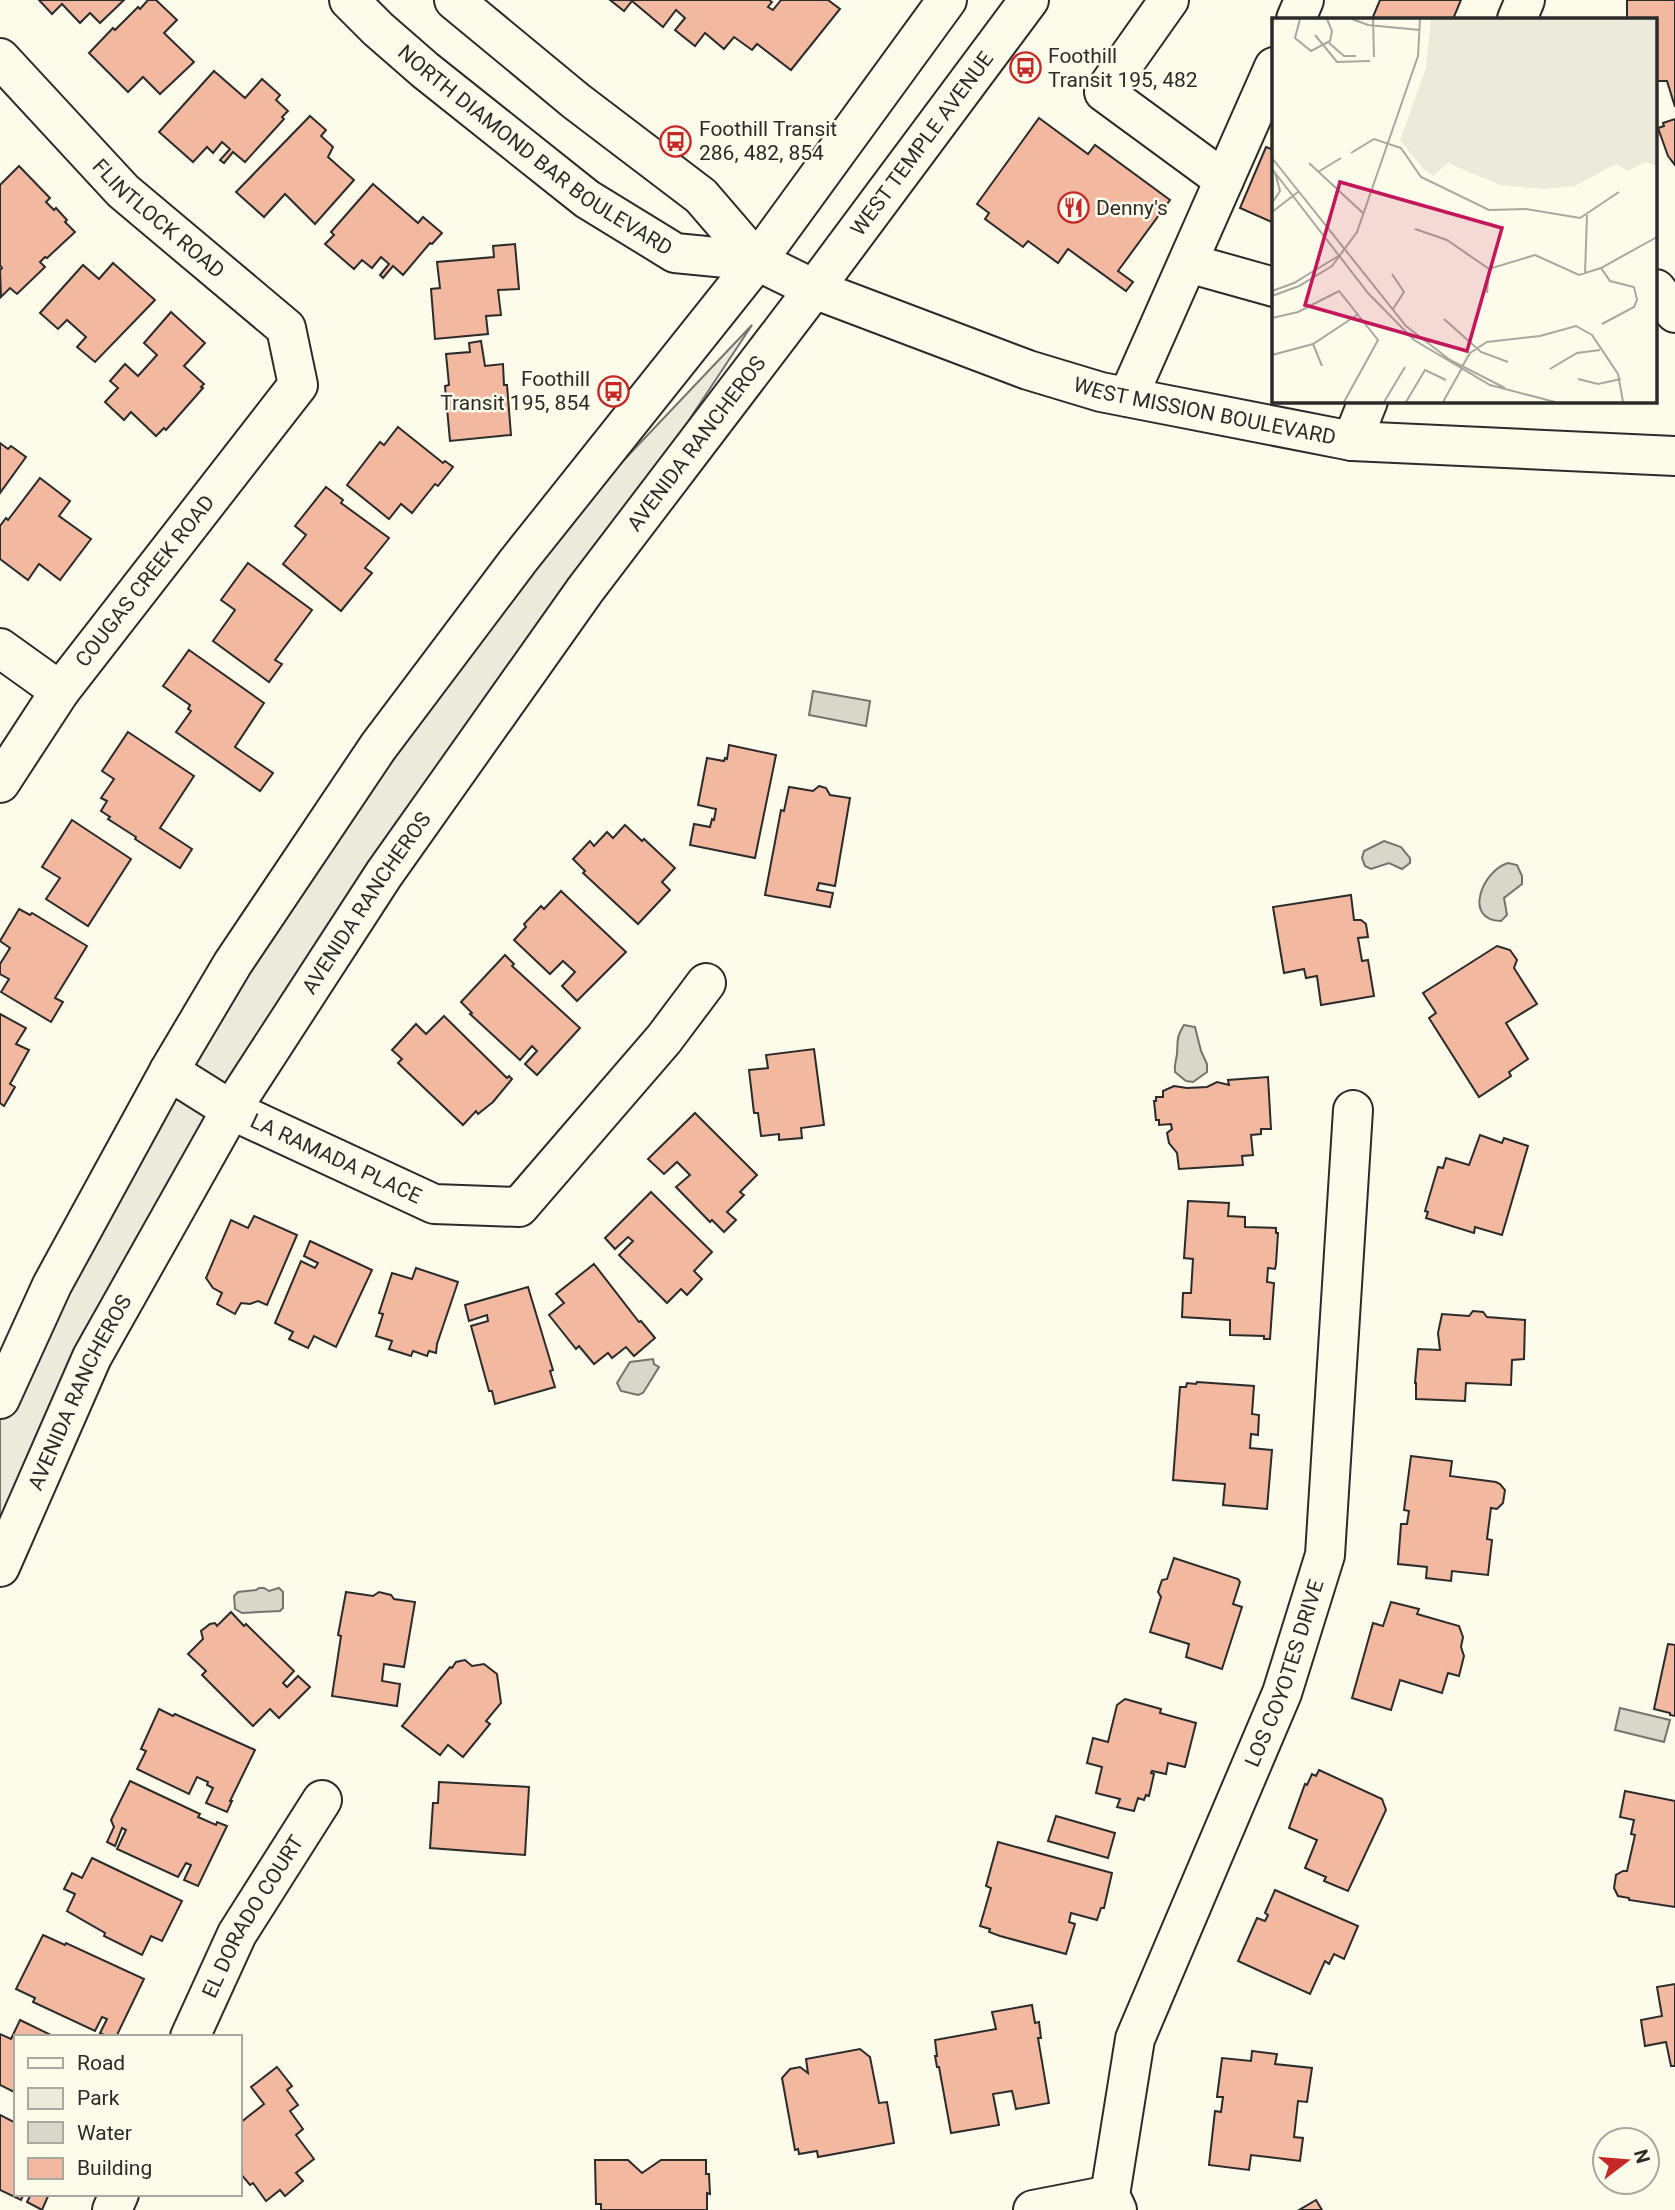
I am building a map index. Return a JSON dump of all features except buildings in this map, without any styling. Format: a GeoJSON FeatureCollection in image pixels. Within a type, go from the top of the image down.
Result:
{"type":"FeatureCollection","features":[{"type":"Feature","properties":{"kind":"main road","name":"NORTH DIAMOND BAR BOULEVARD"},"geometry":{"type":"LineString","coordinates":[[349,0],[425,70],[587,199],[675,253],[757,261]]}},
{"type":"Feature","properties":{"kind":"main road"},"geometry":{"type":"LineString","coordinates":[[454,0],[576,101],[701,197],[757,261]]}},
{"type":"Feature","properties":{"kind":"main road"},"geometry":{"type":"LineString","coordinates":[[0,1399],[52,1285],[169,1071],[233,963],[378,747],[518,561],[757,261],[947,0]]}},
{"type":"Feature","properties":{"kind":"main road","name":"WEST TEMPLE AVENUE"},"geometry":{"type":"LineString","coordinates":[[814,289],[1029,0]]}},
{"type":"Feature","properties":{"kind":"main road"},"geometry":{"type":"LineString","coordinates":[[1168,0],[1104,92],[1224,180]]}},
{"type":"Feature","properties":{"kind":"main road"},"geometry":{"type":"LineString","coordinates":[[1296,18],[1304,0]]}},
{"type":"Feature","properties":{"kind":"main road"},"geometry":{"type":"LineString","coordinates":[[1517,18],[1525,0]]}},
{"type":"Feature","properties":{"kind":"main road","name":"FLINTLOCK ROAD"},"geometry":{"type":"LineString","coordinates":[[0,58],[123,191],[286,328],[298,385]]}},
{"type":"Feature","properties":{"kind":"main road"},"geometry":{"type":"LineString","coordinates":[[1128,397],[1272,72]]}},
{"type":"Feature","properties":{"kind":"main road","name":"WEST MISSION BOULEVARD"},"geometry":{"type":"LineString","coordinates":[[757,261],[814,289],[1028,370],[1101,392],[1352,441],[1675,456]]}},
{"type":"Feature","properties":{"kind":"main road"},"geometry":{"type":"LineString","coordinates":[[1188,263],[1272,285]]}},
{"type":"Feature","properties":{"kind":"main road"},"geometry":{"type":"LineString","coordinates":[[1658,288],[1675,275]]}},
{"type":"Feature","properties":{"kind":"main road","name":"AVENIDA RANCHEROS"},"geometry":{"type":"LineString","coordinates":[[0,1567],[92,1357],[231,1110],[384,874],[569,613],[814,289]]}},
{"type":"Feature","properties":{"kind":"main road"},"geometry":{"type":"LineString","coordinates":[[1658,292],[1675,313]]}},
{"type":"Feature","properties":{"kind":"main road","name":"COUGAS CREEK ROAD"},"geometry":{"type":"LineString","coordinates":[[0,783],[60,691],[298,385]]}},
{"type":"Feature","properties":{"kind":"main road"},"geometry":{"type":"LineString","coordinates":[[1352,441],[1368,402]]}},
{"type":"Feature","properties":{"kind":"main road"},"geometry":{"type":"LineString","coordinates":[[0,648],[60,691]]}},
{"type":"Feature","properties":{"kind":"main road","name":"LA RAMADA PLACE"},"geometry":{"type":"LineString","coordinates":[[169,1071],[231,1110],[434,1204],[519,1207],[664,1039],[706,984]]}},
{"type":"Feature","properties":{"kind":"main road","name":"LOS COYOTES DRIVE"},"geometry":{"type":"LineString","coordinates":[[1113,2202],[1135,2039],[1282,1693],[1325,1555],[1353,1110]]}},
{"type":"Feature","properties":{"kind":"main road","name":"EL DORADO COURT"},"geometry":{"type":"LineString","coordinates":[[191,2035],[237,1934],[322,1800]]}},
{"type":"Feature","properties":{"kind":"main road"},"geometry":{"type":"LineString","coordinates":[[1033,2210],[1113,2202]]}},
{"type":"Feature","properties":{"kind":"green space"},"geometry":{"type":"Polygon","coordinates":[[[752,325],[589,571],[229,1099],[183,1064],[513,577],[752,325]]]}},
{"type":"Feature","properties":{"kind":"green space"},"geometry":{"type":"Polygon","coordinates":[[[169,1084],[222,1116],[0,1552],[0,1414],[169,1084]]]}},
{"type":"Feature","properties":{"kind":"water"},"geometry":{"type":"Polygon","coordinates":[[[813,691],[870,701],[866,726],[809,715],[813,691]]]}},
{"type":"Feature","properties":{"kind":"water"},"geometry":{"type":"Polygon","coordinates":[[[1384,841],[1401,847],[1410,858],[1410,863],[1402,869],[1389,863],[1371,869],[1365,866],[1362,858],[1364,851],[1384,841]]]}},
{"type":"Feature","properties":{"kind":"water"},"geometry":{"type":"Polygon","coordinates":[[[1508,863],[1517,865],[1522,884],[1504,898],[1507,915],[1501,921],[1489,919],[1479,904],[1480,894],[1491,875],[1508,863]]]}},
{"type":"Feature","properties":{"kind":"water"},"geometry":{"type":"Polygon","coordinates":[[[1184,1025],[1195,1027],[1207,1064],[1207,1072],[1193,1082],[1186,1081],[1175,1072],[1178,1039],[1184,1025]]]}},
{"type":"Feature","properties":{"kind":"water"},"geometry":{"type":"Polygon","coordinates":[[[653,1359],[654,1364],[659,1367],[643,1393],[638,1395],[621,1391],[617,1383],[630,1362],[653,1359]]]}},
{"type":"Feature","properties":{"kind":"water"},"geometry":{"type":"Polygon","coordinates":[[[259,1588],[269,1591],[279,1588],[283,1592],[283,1608],[280,1611],[242,1613],[235,1609],[234,1596],[238,1592],[259,1588]]]}},
{"type":"Feature","properties":{"kind":"water"},"geometry":{"type":"Polygon","coordinates":[[[1620,1708],[1670,1720],[1664,1742],[1615,1730],[1620,1708]]]}},
{"type":"Feature","properties":{"kind":"place","name":"Foothill Transit 195, 482"},"geometry":{"type":"Point","coordinates":[1025,68]}},
{"type":"Feature","properties":{"kind":"place","name":"Foothill Transit 286, 482, 854"},"geometry":{"type":"Point","coordinates":[676,141]}},
{"type":"Feature","properties":{"kind":"place","name":"Denny's"},"geometry":{"type":"Point","coordinates":[1073,208]}},
{"type":"Feature","properties":{"kind":"place","name":"Foothill Transit 195, 854"},"geometry":{"type":"Point","coordinates":[613,391]}}]}
